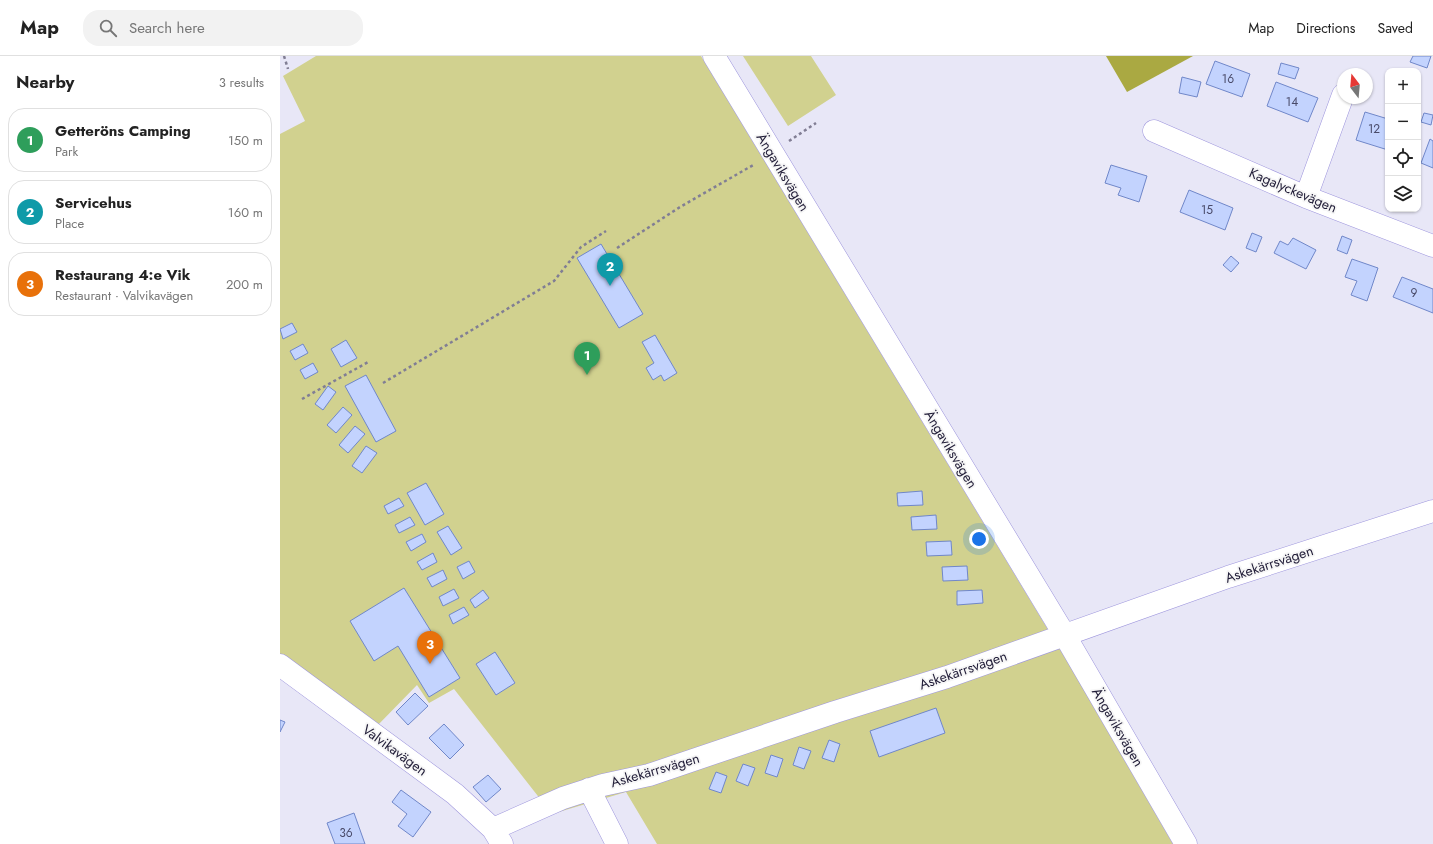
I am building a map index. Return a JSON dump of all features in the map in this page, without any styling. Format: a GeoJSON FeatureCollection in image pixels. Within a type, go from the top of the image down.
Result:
{"type":"FeatureCollection","features":[{"type":"Feature","properties":{"kind":"street","name":"Ängaviksvägen"},"geometry":{"type":"LineString","coordinates":[[714,56],[1064,634],[1186,844]]}},
{"type":"Feature","properties":{"kind":"street"},"geometry":{"type":"LineString","coordinates":[[1306,197],[1340,104]]}},
{"type":"Feature","properties":{"kind":"street","name":"Kagalyckevägen"},"geometry":{"type":"LineString","coordinates":[[1154,131],[1306,197],[1433,246]]}},
{"type":"Feature","properties":{"kind":"street","name":"Askekärrsvägen"},"geometry":{"type":"LineString","coordinates":[[497,837],[563,798],[589,789],[649,775],[835,712],[948,677],[1064,634],[1228,577],[1433,511]]}},
{"type":"Feature","properties":{"kind":"street","name":"Valvikavägen"},"geometry":{"type":"LineString","coordinates":[[280,666],[456,794],[497,837]]}},
{"type":"Feature","properties":{"kind":"street"},"geometry":{"type":"LineString","coordinates":[[589,789],[617,844]]}},
{"type":"Feature","properties":{"kind":"path"},"geometry":{"type":"LineString","coordinates":[[284,56],[288,69]]}},
{"type":"Feature","properties":{"kind":"path"},"geometry":{"type":"LineString","coordinates":[[617,248],[680,208],[772,154],[816,123]]}},
{"type":"Feature","properties":{"kind":"path"},"geometry":{"type":"LineString","coordinates":[[383,382],[554,280],[580,247],[606,231]]}},
{"type":"Feature","properties":{"kind":"path"},"geometry":{"type":"LineString","coordinates":[[302,399],[370,361]]}},
{"type":"Feature","properties":{"kind":"green space"},"geometry":{"type":"Polygon","coordinates":[[[316,56],[701,56],[1067,661],[1173,844],[657,844],[626,792],[552,814],[454,689],[429,703],[417,685],[376,727],[280,655],[280,134],[305,121],[283,76],[316,56]]]}},
{"type":"Feature","properties":{"kind":"green space"},"geometry":{"type":"Polygon","coordinates":[[[743,56],[811,56],[836,95],[788,126],[743,56]]]}},
{"type":"Feature","properties":{"kind":"shaded area"},"geometry":{"type":"Polygon","coordinates":[[[1106,56],[1193,56],[1127,92],[1106,56]]]}},
{"type":"Feature","properties":{"kind":"building"},"geometry":{"type":"Polygon","coordinates":[[[1413,56],[1431,56],[1427,68],[1410,62],[1413,56]]]}},
{"type":"Feature","properties":{"kind":"building"},"geometry":{"type":"Polygon","coordinates":[[[1215,61],[1250,74],[1242,97],[1206,84],[1215,61]]]}},
{"type":"Feature","properties":{"kind":"building"},"geometry":{"type":"Polygon","coordinates":[[[1281,63],[1299,68],[1295,79],[1278,74],[1281,63]]]}},
{"type":"Feature","properties":{"kind":"building"},"geometry":{"type":"Polygon","coordinates":[[[1182,77],[1201,82],[1197,97],[1179,93],[1182,77]]]}},
{"type":"Feature","properties":{"kind":"building"},"geometry":{"type":"Polygon","coordinates":[[[1276,82],[1318,98],[1308,122],[1267,106],[1276,82]]]}},
{"type":"Feature","properties":{"kind":"building"},"geometry":{"type":"Polygon","coordinates":[[[1365,112],[1385,118],[1385,149],[1356,140],[1365,112]]]}},
{"type":"Feature","properties":{"kind":"building"},"geometry":{"type":"Polygon","coordinates":[[[1424,113],[1433,115],[1431,125],[1421,122],[1424,113]]]}},
{"type":"Feature","properties":{"kind":"building"},"geometry":{"type":"Polygon","coordinates":[[[1430,139],[1433,141],[1433,168],[1421,163],[1430,139]]]}},
{"type":"Feature","properties":{"kind":"building"},"geometry":{"type":"Polygon","coordinates":[[[1111,165],[1147,176],[1139,202],[1118,195],[1121,188],[1105,183],[1111,165]]]}},
{"type":"Feature","properties":{"kind":"building"},"geometry":{"type":"Polygon","coordinates":[[[1189,190],[1233,208],[1225,230],[1180,212],[1189,190]]]}},
{"type":"Feature","properties":{"kind":"building"},"geometry":{"type":"Polygon","coordinates":[[[1252,233],[1262,237],[1256,252],[1246,248],[1252,233]]]}},
{"type":"Feature","properties":{"kind":"building"},"geometry":{"type":"Polygon","coordinates":[[[1342,236],[1352,240],[1347,254],[1337,250],[1342,236]]]}},
{"type":"Feature","properties":{"kind":"building"},"geometry":{"type":"Polygon","coordinates":[[[1293,238],[1316,250],[1306,269],[1274,253],[1280,241],[1288,245],[1293,238]]]}},
{"type":"Feature","properties":{"kind":"building"},"geometry":{"type":"Polygon","coordinates":[[[601,244],[643,314],[619,328],[577,258],[601,244]]]}},
{"type":"Feature","properties":{"kind":"building"},"geometry":{"type":"Polygon","coordinates":[[[1231,256],[1239,263],[1231,272],[1223,265],[1231,256]]]}},
{"type":"Feature","properties":{"kind":"building"},"geometry":{"type":"Polygon","coordinates":[[[1352,259],[1378,268],[1367,301],[1351,295],[1357,281],[1345,277],[1352,259]]]}},
{"type":"Feature","properties":{"kind":"building"},"geometry":{"type":"Polygon","coordinates":[[[1402,277],[1433,289],[1433,313],[1393,297],[1402,277]]]}},
{"type":"Feature","properties":{"kind":"building"},"geometry":{"type":"Polygon","coordinates":[[[292,323],[297,332],[283,339],[280,329],[292,323]]]}},
{"type":"Feature","properties":{"kind":"building"},"geometry":{"type":"Polygon","coordinates":[[[655,335],[677,373],[664,381],[661,375],[653,380],[646,368],[654,363],[642,342],[655,335]]]}},
{"type":"Feature","properties":{"kind":"building"},"geometry":{"type":"Polygon","coordinates":[[[346,340],[357,358],[341,367],[331,349],[346,340]]]}},
{"type":"Feature","properties":{"kind":"building"},"geometry":{"type":"Polygon","coordinates":[[[303,344],[308,353],[295,360],[290,351],[303,344]]]}},
{"type":"Feature","properties":{"kind":"building"},"geometry":{"type":"Polygon","coordinates":[[[313,363],[318,372],[305,379],[300,370],[313,363]]]}},
{"type":"Feature","properties":{"kind":"building"},"geometry":{"type":"Polygon","coordinates":[[[366,375],[396,431],[376,442],[345,386],[366,375]]]}},
{"type":"Feature","properties":{"kind":"building"},"geometry":{"type":"Polygon","coordinates":[[[328,386],[336,392],[323,410],[315,404],[328,386]]]}},
{"type":"Feature","properties":{"kind":"building"},"geometry":{"type":"Polygon","coordinates":[[[343,407],[352,415],[336,433],[327,425],[343,407]]]}},
{"type":"Feature","properties":{"kind":"building"},"geometry":{"type":"Polygon","coordinates":[[[355,426],[365,434],[348,453],[339,445],[355,426]]]}},
{"type":"Feature","properties":{"kind":"building"},"geometry":{"type":"Polygon","coordinates":[[[366,446],[377,453],[362,473],[352,466],[366,446]]]}},
{"type":"Feature","properties":{"kind":"building"},"geometry":{"type":"Polygon","coordinates":[[[426,483],[444,514],[425,525],[407,493],[426,483]]]}},
{"type":"Feature","properties":{"kind":"building"},"geometry":{"type":"Polygon","coordinates":[[[922,491],[923,505],[898,506],[897,493],[922,491]]]}},
{"type":"Feature","properties":{"kind":"building"},"geometry":{"type":"Polygon","coordinates":[[[399,498],[404,506],[388,514],[384,506],[399,498]]]}},
{"type":"Feature","properties":{"kind":"building"},"geometry":{"type":"Polygon","coordinates":[[[936,515],[937,529],[912,530],[911,517],[936,515]]]}},
{"type":"Feature","properties":{"kind":"building"},"geometry":{"type":"Polygon","coordinates":[[[410,517],[415,525],[399,533],[395,525],[410,517]]]}},
{"type":"Feature","properties":{"kind":"building"},"geometry":{"type":"Polygon","coordinates":[[[448,526],[462,548],[451,555],[437,532],[448,526]]]}},
{"type":"Feature","properties":{"kind":"building"},"geometry":{"type":"Polygon","coordinates":[[[422,534],[426,542],[411,551],[406,542],[422,534]]]}},
{"type":"Feature","properties":{"kind":"building"},"geometry":{"type":"Polygon","coordinates":[[[951,541],[952,555],[927,556],[926,542],[951,541]]]}},
{"type":"Feature","properties":{"kind":"building"},"geometry":{"type":"Polygon","coordinates":[[[433,553],[437,562],[422,570],[417,562],[433,553]]]}},
{"type":"Feature","properties":{"kind":"building"},"geometry":{"type":"Polygon","coordinates":[[[469,561],[475,572],[463,579],[457,567],[469,561]]]}},
{"type":"Feature","properties":{"kind":"building"},"geometry":{"type":"Polygon","coordinates":[[[967,566],[968,580],[943,581],[942,567],[967,566]]]}},
{"type":"Feature","properties":{"kind":"building"},"geometry":{"type":"Polygon","coordinates":[[[443,570],[447,579],[432,587],[427,578],[443,570]]]}},
{"type":"Feature","properties":{"kind":"building"},"geometry":{"type":"Polygon","coordinates":[[[404,588],[460,678],[429,697],[398,646],[374,661],[350,621],[404,588]]]}},
{"type":"Feature","properties":{"kind":"building"},"geometry":{"type":"Polygon","coordinates":[[[454,589],[459,598],[443,606],[439,597],[454,589]]]}},
{"type":"Feature","properties":{"kind":"building"},"geometry":{"type":"Polygon","coordinates":[[[483,590],[489,598],[475,608],[470,600],[483,590]]]}},
{"type":"Feature","properties":{"kind":"building"},"geometry":{"type":"Polygon","coordinates":[[[982,590],[983,603],[957,605],[957,591],[982,590]]]}},
{"type":"Feature","properties":{"kind":"building"},"geometry":{"type":"Polygon","coordinates":[[[464,607],[469,615],[453,624],[449,615],[464,607]]]}},
{"type":"Feature","properties":{"kind":"building"},"geometry":{"type":"Polygon","coordinates":[[[495,652],[515,683],[496,695],[476,664],[495,652]]]}},
{"type":"Feature","properties":{"kind":"building"},"geometry":{"type":"Polygon","coordinates":[[[415,693],[428,706],[408,725],[396,712],[415,693]]]}},
{"type":"Feature","properties":{"kind":"building"},"geometry":{"type":"Polygon","coordinates":[[[936,708],[945,733],[879,757],[870,731],[936,708]]]}},
{"type":"Feature","properties":{"kind":"building"},"geometry":{"type":"Polygon","coordinates":[[[280,720],[285,722],[280,732],[280,720]]]}},
{"type":"Feature","properties":{"kind":"building"},"geometry":{"type":"Polygon","coordinates":[[[444,724],[464,745],[450,759],[429,738],[444,724]]]}},
{"type":"Feature","properties":{"kind":"building"},"geometry":{"type":"Polygon","coordinates":[[[829,740],[840,744],[834,762],[822,758],[829,740]]]}},
{"type":"Feature","properties":{"kind":"building"},"geometry":{"type":"Polygon","coordinates":[[[799,747],[811,751],[804,769],[793,765],[799,747]]]}},
{"type":"Feature","properties":{"kind":"building"},"geometry":{"type":"Polygon","coordinates":[[[771,755],[783,759],[777,777],[765,773],[771,755]]]}},
{"type":"Feature","properties":{"kind":"building"},"geometry":{"type":"Polygon","coordinates":[[[743,764],[755,768],[748,786],[736,781],[743,764]]]}},
{"type":"Feature","properties":{"kind":"building"},"geometry":{"type":"Polygon","coordinates":[[[716,772],[727,776],[721,793],[709,789],[716,772]]]}},
{"type":"Feature","properties":{"kind":"building"},"geometry":{"type":"Polygon","coordinates":[[[488,775],[501,789],[486,802],[473,787],[488,775]]]}},
{"type":"Feature","properties":{"kind":"building"},"geometry":{"type":"Polygon","coordinates":[[[401,790],[431,812],[413,837],[398,826],[407,814],[392,802],[401,790]]]}},
{"type":"Feature","properties":{"kind":"building"},"geometry":{"type":"Polygon","coordinates":[[[354,813],[365,844],[335,844],[327,823],[354,813]]]}},
{"type":"Feature","properties":{"kind":"place","name":"Servicehus"},"geometry":{"type":"Point","coordinates":[610,286]}},
{"type":"Feature","properties":{"kind":"place","name":"Getteröns Camping"},"geometry":{"type":"Point","coordinates":[587,375]}},
{"type":"Feature","properties":{"kind":"place","name":"Restaurang 4:e Vik"},"geometry":{"type":"Point","coordinates":[430,664]}}]}
